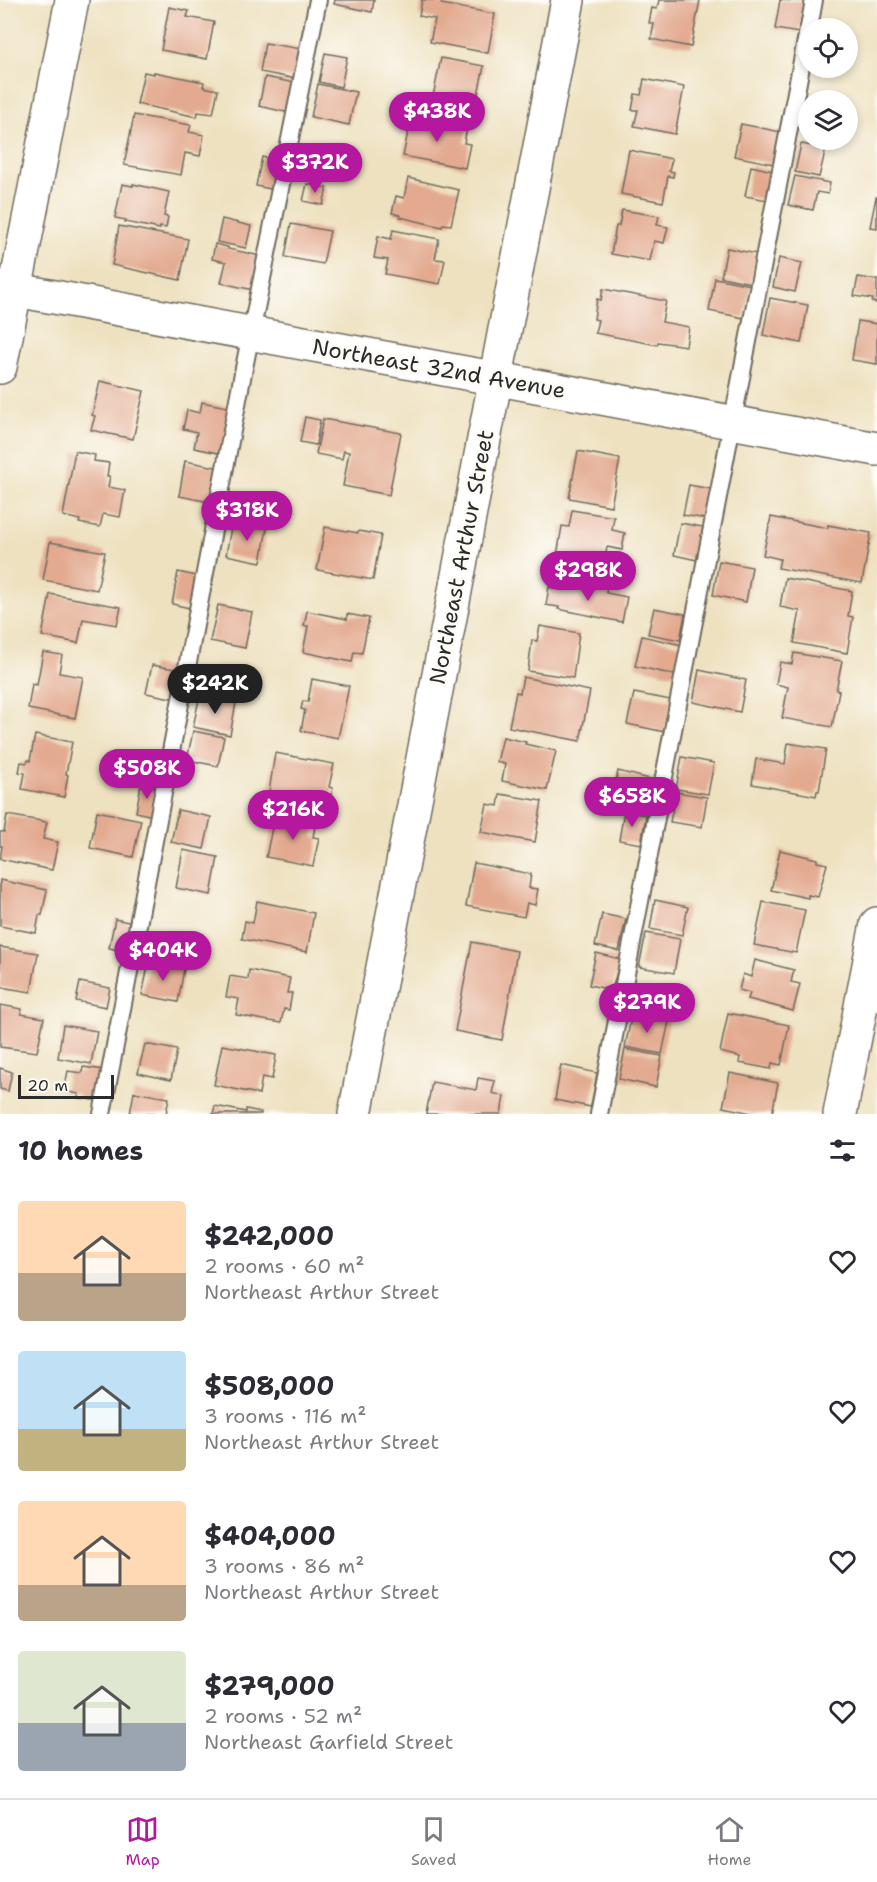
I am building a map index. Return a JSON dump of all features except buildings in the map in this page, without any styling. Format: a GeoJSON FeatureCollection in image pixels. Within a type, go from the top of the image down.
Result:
{"type":"FeatureCollection","features":[{"type":"Feature","properties":{"kind":"street"},"geometry":{"type":"LineString","coordinates":[[0,367],[8,289],[72,0]]}},
{"type":"Feature","properties":{"kind":"street","name":"Northeast Arthur Street"},"geometry":{"type":"LineString","coordinates":[[355,1114],[568,0]]}},
{"type":"Feature","properties":{"kind":"street","name":"Northeast 32nd Avenue"},"geometry":{"type":"LineString","coordinates":[[8,289],[877,449]]}},
{"type":"Feature","properties":{"kind":"street"},"geometry":{"type":"LineString","coordinates":[[840,1114],[877,924]]}},
{"type":"Feature","properties":{"kind":"lane"},"geometry":{"type":"LineString","coordinates":[[102,1114],[251,334],[318,0]]}},
{"type":"Feature","properties":{"kind":"lane"},"geometry":{"type":"LineString","coordinates":[[811,18],[814,0]]}},
{"type":"Feature","properties":{"kind":"lane"},"geometry":{"type":"LineString","coordinates":[[599,1114],[799,78]]}}]}
